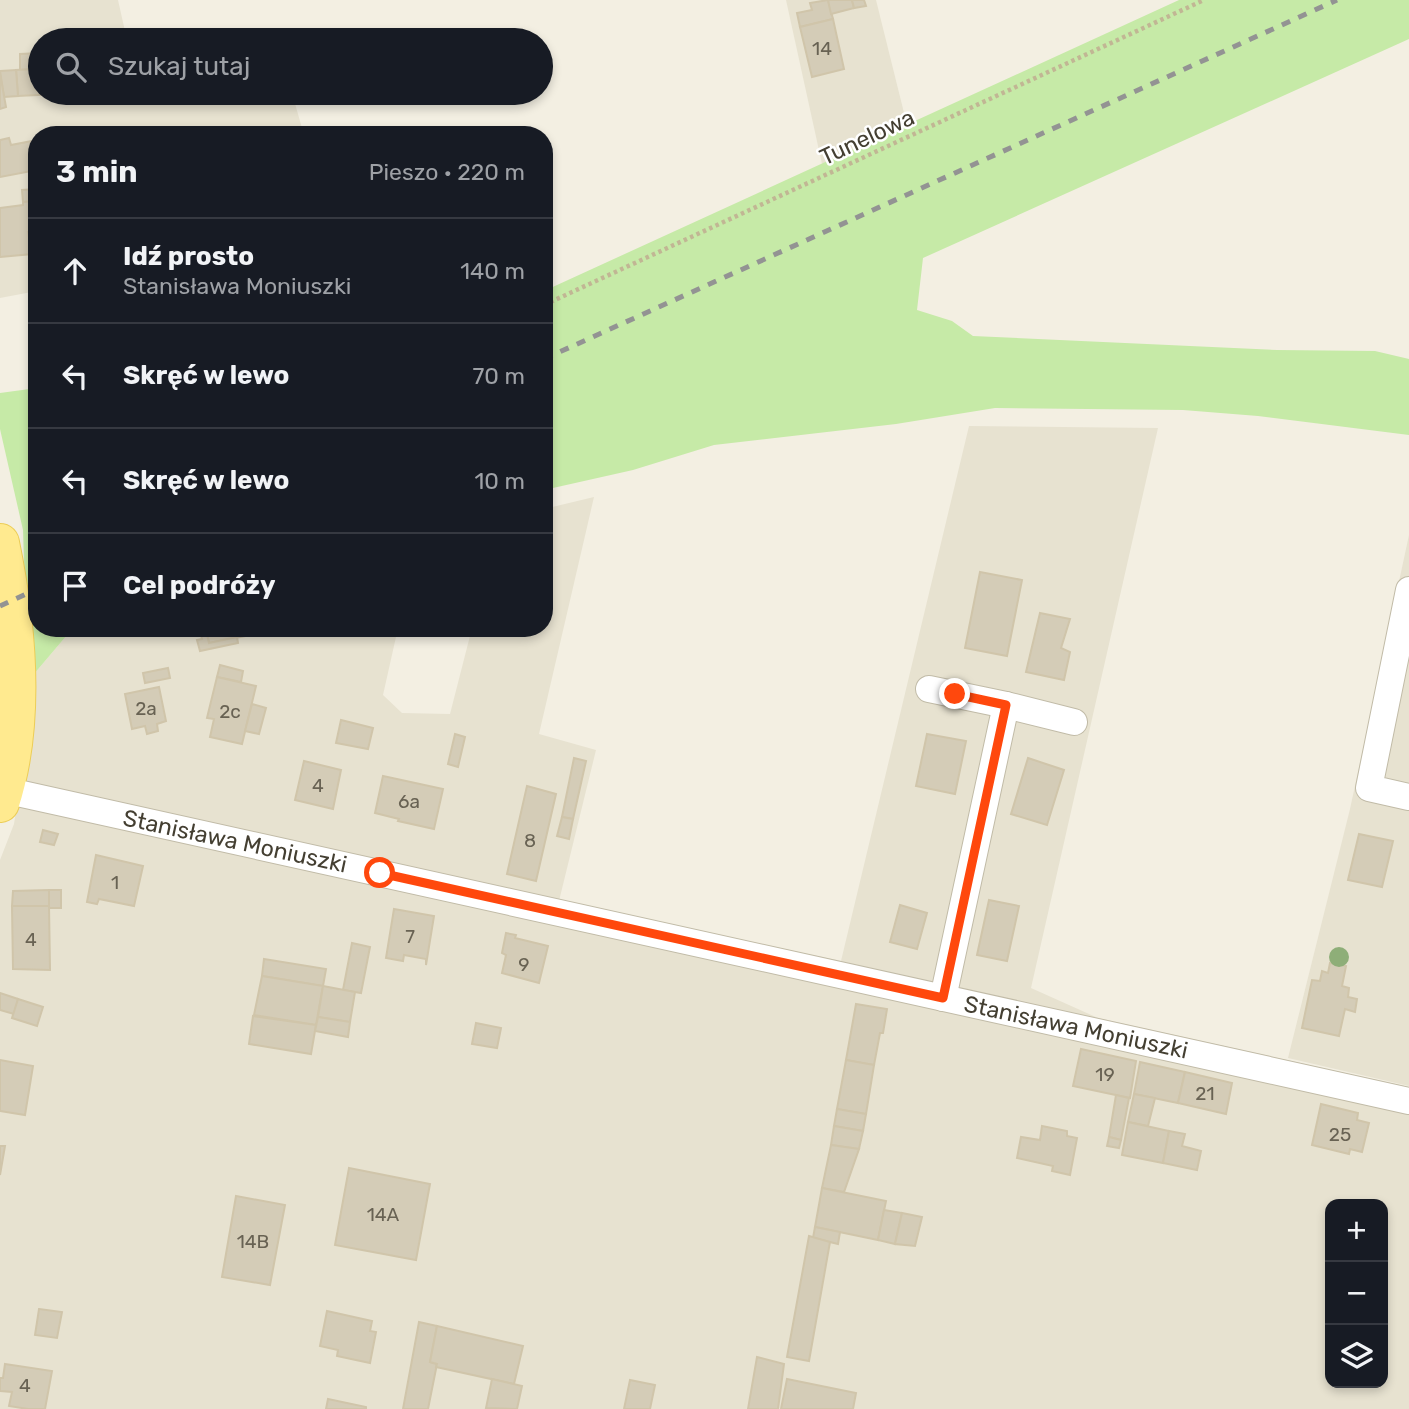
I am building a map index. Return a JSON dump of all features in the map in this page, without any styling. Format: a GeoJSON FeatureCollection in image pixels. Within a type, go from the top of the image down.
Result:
{"type":"FeatureCollection","features":[{"type":"Feature","properties":{"kind":"main road"},"geometry":{"type":"LineString","coordinates":[[1,549],[10,601],[17,685],[15,733],[2,797]]}},
{"type":"Feature","properties":{"kind":"street"},"geometry":{"type":"LineString","coordinates":[[1409,590],[1369,788],[1409,797]]}},
{"type":"Feature","properties":{"kind":"street"},"geometry":{"type":"LineString","coordinates":[[929,689],[1074,722]]}},
{"type":"Feature","properties":{"kind":"street"},"geometry":{"type":"LineString","coordinates":[[943,998],[1006,705]]}},
{"type":"Feature","properties":{"kind":"street","name":"Stanisława Moniuszki"},"geometry":{"type":"LineString","coordinates":[[2,797],[943,998],[1409,1101]]}},
{"type":"Feature","properties":{"kind":"path","name":"Tunelowa"},"geometry":{"type":"LineString","coordinates":[[553,301],[1204,0]]}},
{"type":"Feature","properties":{"kind":"shaded area"},"geometry":{"type":"Polygon","coordinates":[[[0,0],[118,0],[124,28],[28,28],[28,105],[295,105],[301,126],[28,126],[28,293],[0,298],[0,0]]]}},
{"type":"Feature","properties":{"kind":"shaded area"},"geometry":{"type":"Polygon","coordinates":[[[786,0],[876,0],[907,125],[822,164],[786,0]]]}},
{"type":"Feature","properties":{"kind":"shaded area"},"geometry":{"type":"Polygon","coordinates":[[[969,426],[1158,428],[1031,988],[1098,1018],[1409,1087],[1409,1409],[0,1409],[0,860],[14,824],[20,785],[28,681],[65,637],[396,637],[383,695],[402,713],[450,714],[470,637],[553,637],[553,507],[594,497],[539,734],[596,750],[559,901],[841,961],[969,426]]]}},
{"type":"Feature","properties":{"kind":"shaded area"},"geometry":{"type":"Polygon","coordinates":[[[1409,535],[1409,1086],[1288,1058],[1350,809],[1409,535]]]}},
{"type":"Feature","properties":{"kind":"green space"},"geometry":{"type":"Polygon","coordinates":[[[1179,0],[1409,0],[1409,39],[923,258],[917,310],[952,321],[973,336],[1277,350],[1375,351],[1409,359],[1409,435],[1258,416],[1183,410],[995,408],[896,424],[714,445],[633,470],[553,488],[553,287],[1179,0]]]}},
{"type":"Feature","properties":{"kind":"green space"},"geometry":{"type":"Polygon","coordinates":[[[28,389],[28,637],[65,637],[28,681],[23,530],[0,429],[0,393],[28,389]]]}},
{"type":"Feature","properties":{"kind":"building"},"geometry":{"type":"Polygon","coordinates":[[[828,0],[833,19],[800,27],[797,13],[812,10],[810,3],[828,0]]]}},
{"type":"Feature","properties":{"kind":"building"},"geometry":{"type":"Polygon","coordinates":[[[828,0],[852,0],[854,8],[831,14],[828,0]]]}},
{"type":"Feature","properties":{"kind":"building"},"geometry":{"type":"Polygon","coordinates":[[[852,0],[864,0],[866,6],[854,8],[852,0]]]}},
{"type":"Feature","properties":{"kind":"building"},"geometry":{"type":"Polygon","coordinates":[[[833,19],[844,69],[812,77],[800,27],[833,19]]]}},
{"type":"Feature","properties":{"kind":"building"},"geometry":{"type":"Polygon","coordinates":[[[20,54],[28,54],[28,70],[20,70],[20,54]]]}},
{"type":"Feature","properties":{"kind":"building"},"geometry":{"type":"Polygon","coordinates":[[[16,70],[28,70],[28,96],[18,96],[16,70]]]}},
{"type":"Feature","properties":{"kind":"building"},"geometry":{"type":"Polygon","coordinates":[[[16,70],[18,96],[4,97],[0,71],[16,70]]]}},
{"type":"Feature","properties":{"kind":"building"},"geometry":{"type":"Polygon","coordinates":[[[0,74],[6,107],[0,109],[0,74]]]}},
{"type":"Feature","properties":{"kind":"building"},"geometry":{"type":"Polygon","coordinates":[[[9,138],[11,145],[28,142],[28,172],[0,177],[0,140],[9,138]]]}},
{"type":"Feature","properties":{"kind":"building"},"geometry":{"type":"Polygon","coordinates":[[[22,190],[28,190],[28,202],[23,202],[22,190]]]}},
{"type":"Feature","properties":{"kind":"building"},"geometry":{"type":"Polygon","coordinates":[[[23,202],[28,202],[28,254],[0,257],[0,208],[23,205],[23,202]]]}},
{"type":"Feature","properties":{"kind":"building"},"geometry":{"type":"Polygon","coordinates":[[[980,572],[1022,580],[1007,656],[965,648],[980,572]]]}},
{"type":"Feature","properties":{"kind":"building"},"geometry":{"type":"Polygon","coordinates":[[[1040,613],[1070,619],[1061,648],[1070,652],[1064,680],[1026,672],[1040,613]]]}},
{"type":"Feature","properties":{"kind":"building"},"geometry":{"type":"Polygon","coordinates":[[[208,637],[240,637],[209,643],[208,637]]]}},
{"type":"Feature","properties":{"kind":"building"},"geometry":{"type":"Polygon","coordinates":[[[208,637],[209,643],[237,637],[238,643],[200,651],[197,640],[208,637]]]}},
{"type":"Feature","properties":{"kind":"building"},"geometry":{"type":"Polygon","coordinates":[[[220,665],[243,671],[241,682],[217,677],[220,665]]]}},
{"type":"Feature","properties":{"kind":"building"},"geometry":{"type":"Polygon","coordinates":[[[168,668],[170,678],[145,683],[143,673],[168,668]]]}},
{"type":"Feature","properties":{"kind":"building"},"geometry":{"type":"Polygon","coordinates":[[[217,677],[256,686],[242,744],[210,737],[214,719],[207,718],[217,677]]]}},
{"type":"Feature","properties":{"kind":"building"},"geometry":{"type":"Polygon","coordinates":[[[159,687],[166,721],[157,724],[158,731],[147,734],[145,726],[132,729],[125,694],[159,687]]]}},
{"type":"Feature","properties":{"kind":"building"},"geometry":{"type":"Polygon","coordinates":[[[252,704],[266,708],[259,734],[245,731],[252,704]]]}},
{"type":"Feature","properties":{"kind":"building"},"geometry":{"type":"Polygon","coordinates":[[[341,720],[373,728],[368,749],[336,743],[341,720]]]}},
{"type":"Feature","properties":{"kind":"building"},"geometry":{"type":"Polygon","coordinates":[[[455,734],[465,737],[458,767],[448,764],[455,734]]]}},
{"type":"Feature","properties":{"kind":"building"},"geometry":{"type":"Polygon","coordinates":[[[927,734],[966,741],[955,794],[916,786],[927,734]]]}},
{"type":"Feature","properties":{"kind":"building"},"geometry":{"type":"Polygon","coordinates":[[[574,758],[586,761],[573,819],[562,817],[574,758]]]}},
{"type":"Feature","properties":{"kind":"building"},"geometry":{"type":"Polygon","coordinates":[[[1028,758],[1064,770],[1047,825],[1011,814],[1028,758]]]}},
{"type":"Feature","properties":{"kind":"building"},"geometry":{"type":"Polygon","coordinates":[[[304,761],[341,770],[333,809],[295,800],[304,761]]]}},
{"type":"Feature","properties":{"kind":"building"},"geometry":{"type":"Polygon","coordinates":[[[383,776],[443,789],[434,829],[375,813],[383,776]]]}},
{"type":"Feature","properties":{"kind":"building"},"geometry":{"type":"Polygon","coordinates":[[[527,786],[556,794],[536,881],[507,874],[527,786]]]}},
{"type":"Feature","properties":{"kind":"building"},"geometry":{"type":"Polygon","coordinates":[[[562,817],[573,819],[569,839],[557,836],[562,817]]]}},
{"type":"Feature","properties":{"kind":"building"},"geometry":{"type":"Polygon","coordinates":[[[43,830],[58,834],[54,845],[40,842],[43,830]]]}},
{"type":"Feature","properties":{"kind":"building"},"geometry":{"type":"Polygon","coordinates":[[[1359,834],[1393,841],[1382,887],[1348,880],[1359,834]]]}},
{"type":"Feature","properties":{"kind":"building"},"geometry":{"type":"Polygon","coordinates":[[[96,855],[143,866],[134,906],[99,899],[97,904],[87,902],[96,855]]]}},
{"type":"Feature","properties":{"kind":"building"},"geometry":{"type":"Polygon","coordinates":[[[49,890],[49,906],[12,906],[13,891],[49,890]]]}},
{"type":"Feature","properties":{"kind":"building"},"geometry":{"type":"Polygon","coordinates":[[[49,890],[61,890],[61,908],[49,908],[49,890]]]}},
{"type":"Feature","properties":{"kind":"building"},"geometry":{"type":"Polygon","coordinates":[[[989,900],[1019,906],[1007,961],[977,955],[989,900]]]}},
{"type":"Feature","properties":{"kind":"building"},"geometry":{"type":"Polygon","coordinates":[[[900,905],[927,913],[917,949],[890,942],[900,905]]]}},
{"type":"Feature","properties":{"kind":"building"},"geometry":{"type":"Polygon","coordinates":[[[12,906],[49,906],[50,970],[13,969],[12,906]]]}},
{"type":"Feature","properties":{"kind":"building"},"geometry":{"type":"Polygon","coordinates":[[[394,909],[434,916],[426,965],[426,959],[404,955],[403,961],[386,958],[394,909]]]}},
{"type":"Feature","properties":{"kind":"building"},"geometry":{"type":"Polygon","coordinates":[[[506,933],[516,935],[515,938],[548,946],[539,983],[502,973],[506,955],[502,953],[506,933]]]}},
{"type":"Feature","properties":{"kind":"building"},"geometry":{"type":"Polygon","coordinates":[[[352,943],[370,947],[361,993],[343,990],[352,943]]]}},
{"type":"Feature","properties":{"kind":"building"},"geometry":{"type":"Polygon","coordinates":[[[264,959],[326,969],[323,986],[262,976],[264,959]]]}},
{"type":"Feature","properties":{"kind":"building"},"geometry":{"type":"Polygon","coordinates":[[[1330,963],[1346,966],[1342,986],[1349,988],[1348,997],[1357,999],[1355,1012],[1345,1009],[1339,1036],[1302,1028],[1312,980],[1320,981],[1322,971],[1328,973],[1330,963]]]}},
{"type":"Feature","properties":{"kind":"building"},"geometry":{"type":"Polygon","coordinates":[[[262,976],[323,986],[316,1025],[254,1015],[262,976]]]}},
{"type":"Feature","properties":{"kind":"building"},"geometry":{"type":"Polygon","coordinates":[[[323,986],[355,992],[350,1022],[318,1017],[323,986]]]}},
{"type":"Feature","properties":{"kind":"building"},"geometry":{"type":"Polygon","coordinates":[[[0,993],[18,999],[14,1014],[0,1010],[0,993]]]}},
{"type":"Feature","properties":{"kind":"building"},"geometry":{"type":"Polygon","coordinates":[[[18,999],[43,1007],[37,1026],[12,1018],[18,999]]]}},
{"type":"Feature","properties":{"kind":"building"},"geometry":{"type":"Polygon","coordinates":[[[856,1004],[887,1009],[874,1065],[846,1060],[856,1004]]]}},
{"type":"Feature","properties":{"kind":"building"},"geometry":{"type":"Polygon","coordinates":[[[253,1016],[316,1025],[311,1054],[249,1044],[253,1016]]]}},
{"type":"Feature","properties":{"kind":"building"},"geometry":{"type":"Polygon","coordinates":[[[318,1017],[350,1022],[348,1037],[315,1031],[318,1017]]]}},
{"type":"Feature","properties":{"kind":"building"},"geometry":{"type":"Polygon","coordinates":[[[476,1023],[501,1028],[497,1048],[472,1044],[476,1023]]]}},
{"type":"Feature","properties":{"kind":"building"},"geometry":{"type":"Polygon","coordinates":[[[1081,1049],[1136,1061],[1130,1098],[1073,1086],[1081,1049]]]}},
{"type":"Feature","properties":{"kind":"building"},"geometry":{"type":"Polygon","coordinates":[[[0,1060],[33,1066],[25,1115],[0,1111],[0,1060]]]}},
{"type":"Feature","properties":{"kind":"building"},"geometry":{"type":"Polygon","coordinates":[[[846,1060],[874,1065],[866,1114],[837,1109],[846,1060]]]}},
{"type":"Feature","properties":{"kind":"building"},"geometry":{"type":"Polygon","coordinates":[[[1140,1062],[1185,1072],[1178,1103],[1134,1094],[1140,1062]]]}},
{"type":"Feature","properties":{"kind":"building"},"geometry":{"type":"Polygon","coordinates":[[[1185,1072],[1232,1083],[1226,1114],[1178,1103],[1185,1072]]]}},
{"type":"Feature","properties":{"kind":"building"},"geometry":{"type":"Polygon","coordinates":[[[1134,1094],[1155,1098],[1148,1126],[1128,1122],[1134,1094]]]}},
{"type":"Feature","properties":{"kind":"building"},"geometry":{"type":"Polygon","coordinates":[[[1116,1095],[1129,1098],[1121,1140],[1109,1137],[1116,1095]]]}},
{"type":"Feature","properties":{"kind":"building"},"geometry":{"type":"Polygon","coordinates":[[[1321,1104],[1358,1113],[1357,1120],[1369,1123],[1362,1152],[1350,1149],[1349,1154],[1312,1145],[1321,1104]]]}},
{"type":"Feature","properties":{"kind":"building"},"geometry":{"type":"Polygon","coordinates":[[[837,1109],[866,1114],[863,1131],[834,1126],[837,1109]]]}},
{"type":"Feature","properties":{"kind":"building"},"geometry":{"type":"Polygon","coordinates":[[[1128,1122],[1169,1131],[1163,1163],[1122,1155],[1128,1122]]]}},
{"type":"Feature","properties":{"kind":"building"},"geometry":{"type":"Polygon","coordinates":[[[834,1126],[863,1131],[859,1149],[831,1145],[834,1126]]]}},
{"type":"Feature","properties":{"kind":"building"},"geometry":{"type":"Polygon","coordinates":[[[1042,1126],[1067,1131],[1067,1136],[1077,1138],[1070,1175],[1052,1171],[1053,1166],[1017,1158],[1021,1137],[1040,1140],[1042,1126]]]}},
{"type":"Feature","properties":{"kind":"building"},"geometry":{"type":"Polygon","coordinates":[[[1169,1131],[1185,1134],[1182,1146],[1201,1151],[1197,1170],[1163,1163],[1169,1131]]]}},
{"type":"Feature","properties":{"kind":"building"},"geometry":{"type":"Polygon","coordinates":[[[1109,1137],[1121,1140],[1119,1148],[1107,1146],[1109,1137]]]}},
{"type":"Feature","properties":{"kind":"building"},"geometry":{"type":"Polygon","coordinates":[[[831,1145],[859,1149],[844,1192],[822,1188],[831,1145]]]}},
{"type":"Feature","properties":{"kind":"building"},"geometry":{"type":"Polygon","coordinates":[[[0,1146],[5,1146],[0,1175],[0,1146]]]}},
{"type":"Feature","properties":{"kind":"building"},"geometry":{"type":"Polygon","coordinates":[[[349,1168],[430,1184],[416,1260],[335,1245],[349,1168]]]}},
{"type":"Feature","properties":{"kind":"building"},"geometry":{"type":"Polygon","coordinates":[[[822,1188],[886,1201],[878,1240],[815,1227],[822,1188]]]}},
{"type":"Feature","properties":{"kind":"building"},"geometry":{"type":"Polygon","coordinates":[[[236,1196],[285,1205],[270,1285],[222,1277],[236,1196]]]}},
{"type":"Feature","properties":{"kind":"building"},"geometry":{"type":"Polygon","coordinates":[[[884,1210],[902,1213],[895,1244],[878,1240],[884,1210]]]}},
{"type":"Feature","properties":{"kind":"building"},"geometry":{"type":"Polygon","coordinates":[[[902,1213],[922,1217],[915,1246],[895,1244],[902,1213]]]}},
{"type":"Feature","properties":{"kind":"building"},"geometry":{"type":"Polygon","coordinates":[[[815,1227],[840,1232],[838,1244],[813,1238],[815,1227]]]}},
{"type":"Feature","properties":{"kind":"building"},"geometry":{"type":"Polygon","coordinates":[[[809,1236],[830,1242],[809,1361],[787,1357],[809,1236]]]}},
{"type":"Feature","properties":{"kind":"building"},"geometry":{"type":"Polygon","coordinates":[[[39,1309],[62,1312],[57,1338],[35,1335],[39,1309]]]}},
{"type":"Feature","properties":{"kind":"building"},"geometry":{"type":"Polygon","coordinates":[[[327,1311],[372,1321],[370,1331],[376,1332],[370,1363],[337,1356],[338,1350],[320,1346],[327,1311]]]}},
{"type":"Feature","properties":{"kind":"building"},"geometry":{"type":"Polygon","coordinates":[[[419,1322],[437,1326],[430,1362],[437,1364],[428,1409],[403,1409],[419,1322]]]}},
{"type":"Feature","properties":{"kind":"building"},"geometry":{"type":"Polygon","coordinates":[[[437,1326],[523,1346],[514,1384],[436,1367],[437,1364],[430,1362],[437,1326]]]}},
{"type":"Feature","properties":{"kind":"building"},"geometry":{"type":"Polygon","coordinates":[[[757,1357],[784,1364],[778,1409],[748,1409],[757,1357]]]}},
{"type":"Feature","properties":{"kind":"building"},"geometry":{"type":"Polygon","coordinates":[[[5,1364],[52,1371],[45,1409],[9,1406],[12,1392],[0,1391],[0,1378],[3,1378],[5,1364]]]}},
{"type":"Feature","properties":{"kind":"building"},"geometry":{"type":"Polygon","coordinates":[[[492,1379],[522,1386],[517,1409],[486,1408],[492,1379]]]}},
{"type":"Feature","properties":{"kind":"building"},"geometry":{"type":"Polygon","coordinates":[[[787,1379],[856,1393],[853,1409],[781,1409],[787,1379]]]}},
{"type":"Feature","properties":{"kind":"building"},"geometry":{"type":"Polygon","coordinates":[[[630,1380],[655,1385],[650,1409],[624,1409],[630,1380]]]}},
{"type":"Feature","properties":{"kind":"building"},"geometry":{"type":"Polygon","coordinates":[[[328,1399],[366,1407],[366,1409],[326,1409],[328,1399]]]}},
{"type":"Feature","properties":{"kind":"railway"},"geometry":{"type":"LineString","coordinates":[[553,355],[1337,0]]}},
{"type":"Feature","properties":{"kind":"railway"},"geometry":{"type":"LineString","coordinates":[[0,606],[28,593]]}},
{"type":"Feature","properties":{"kind":"route"},"geometry":{"type":"LineString","coordinates":[[380,873],[943,998],[1006,705],[955,694]]}}]}
